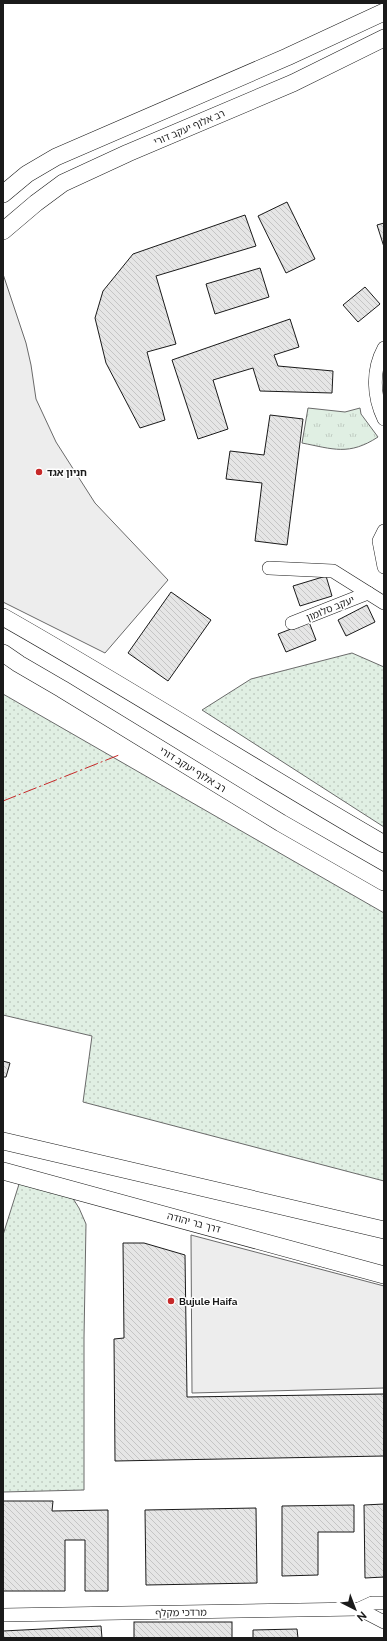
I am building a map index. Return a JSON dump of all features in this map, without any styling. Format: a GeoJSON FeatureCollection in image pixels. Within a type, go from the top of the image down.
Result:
{"type":"FeatureCollection","features":[{"type":"Feature","properties":{"kind":"main road"},"geometry":{"type":"LineString","coordinates":[[3,194],[27,174],[56,157],[288,57],[384,12]]}},
{"type":"Feature","properties":{"kind":"main road","name":"רב אלוף יעקב דורי"},"geometry":{"type":"LineString","coordinates":[[3,231],[36,202],[63,183],[128,153],[293,83],[384,38]]}},
{"type":"Feature","properties":{"kind":"main road"},"geometry":{"type":"LineString","coordinates":[[3,617],[78,659],[297,794],[384,844]]}},
{"type":"Feature","properties":{"kind":"main road","name":"רב אלוף יעקב דורי"},"geometry":{"type":"LineString","coordinates":[[3,653],[281,824],[384,882]]}},
{"type":"Feature","properties":{"kind":"main road"},"geometry":{"type":"LineString","coordinates":[[3,1140],[384,1230]]}},
{"type":"Feature","properties":{"kind":"main road","name":"דרך בר יהודה"},"geometry":{"type":"LineString","coordinates":[[3,1170],[384,1275]]}},
{"type":"Feature","properties":{"kind":"street"},"geometry":{"type":"LineString","coordinates":[[384,348],[380,356],[376,374],[375,391],[379,409],[384,419]]}},
{"type":"Feature","properties":{"kind":"street"},"geometry":{"type":"LineString","coordinates":[[384,531],[379,541],[384,567]]}},
{"type":"Feature","properties":{"kind":"street","name":"יעקב סלומון"},"geometry":{"type":"LineString","coordinates":[[269,568],[333,571],[384,603]]}},
{"type":"Feature","properties":{"kind":"street","name":"יעקב סלומון"},"geometry":{"type":"LineString","coordinates":[[292,623],[368,593]]}},
{"type":"Feature","properties":{"kind":"street","name":"מרדכי מקלף"},"geometry":{"type":"LineString","coordinates":[[359,1610],[372,1603],[384,1603]]}},
{"type":"Feature","properties":{"kind":"street"},"geometry":{"type":"LineString","coordinates":[[384,1608],[384,1619]]}},
{"type":"Feature","properties":{"kind":"street","name":"מרדכי מקלף"},"geometry":{"type":"LineString","coordinates":[[3,1615],[359,1610],[384,1622]]}},
{"type":"Feature","properties":{"kind":"green space"},"geometry":{"type":"Polygon","coordinates":[[[308,408],[345,412],[360,408],[361,414],[378,437],[368,443],[349,449],[332,449],[302,443],[308,408]]]}},
{"type":"Feature","properties":{"kind":"green space"},"geometry":{"type":"Polygon","coordinates":[[[352,653],[384,667],[384,827],[202,710],[251,679],[352,653]]]}},
{"type":"Feature","properties":{"kind":"green space"},"geometry":{"type":"Polygon","coordinates":[[[3,694],[384,913],[384,1181],[83,1102],[92,1036],[3,1015],[3,694]]]}},
{"type":"Feature","properties":{"kind":"green space"},"geometry":{"type":"Polygon","coordinates":[[[20,1181],[72,1197],[86,1224],[84,1490],[3,1492],[3,1235],[20,1181]]]}},
{"type":"Feature","properties":{"kind":"shaded area","name":"חניון אגד"},"geometry":{"type":"Polygon","coordinates":[[[3,274],[26,343],[36,399],[56,442],[95,503],[168,580],[105,653],[3,602],[3,274]]]}},
{"type":"Feature","properties":{"kind":"shaded area"},"geometry":{"type":"Polygon","coordinates":[[[191,1235],[384,1286],[384,1388],[192,1393],[191,1235]]]}},
{"type":"Feature","properties":{"kind":"building"},"geometry":{"type":"Polygon","coordinates":[[[287,202],[315,259],[286,273],[258,216],[287,202]]]}},
{"type":"Feature","properties":{"kind":"building"},"geometry":{"type":"Polygon","coordinates":[[[245,215],[256,246],[156,276],[176,344],[147,352],[165,420],[140,428],[106,363],[95,318],[103,291],[133,254],[245,215]]]}},
{"type":"Feature","properties":{"kind":"building"},"geometry":{"type":"Polygon","coordinates":[[[384,223],[384,247],[377,225],[384,223]]]}},
{"type":"Feature","properties":{"kind":"building"},"geometry":{"type":"Polygon","coordinates":[[[260,268],[269,297],[215,314],[206,284],[260,268]]]}},
{"type":"Feature","properties":{"kind":"building"},"geometry":{"type":"Polygon","coordinates":[[[365,287],[380,304],[358,322],[343,305],[365,287]]]}},
{"type":"Feature","properties":{"kind":"building"},"geometry":{"type":"Polygon","coordinates":[[[290,319],[299,347],[274,355],[278,366],[333,371],[332,393],[260,391],[253,368],[213,380],[228,429],[198,439],[172,360],[290,319]]]}},
{"type":"Feature","properties":{"kind":"building"},"geometry":{"type":"Polygon","coordinates":[[[270,415],[303,419],[287,545],[255,541],[262,483],[226,479],[230,451],[264,455],[270,415]]]}},
{"type":"Feature","properties":{"kind":"building"},"geometry":{"type":"Polygon","coordinates":[[[326,576],[332,596],[300,606],[293,586],[326,576]]]}},
{"type":"Feature","properties":{"kind":"building"},"geometry":{"type":"Polygon","coordinates":[[[171,592],[211,620],[168,681],[128,653],[171,592]]]}},
{"type":"Feature","properties":{"kind":"building"},"geometry":{"type":"Polygon","coordinates":[[[367,605],[375,622],[346,636],[338,620],[367,605]]]}},
{"type":"Feature","properties":{"kind":"building"},"geometry":{"type":"Polygon","coordinates":[[[309,622],[316,640],[286,652],[278,634],[309,622]]]}},
{"type":"Feature","properties":{"kind":"building"},"geometry":{"type":"Polygon","coordinates":[[[3,1061],[10,1063],[6,1077],[3,1077],[3,1061]]]}},
{"type":"Feature","properties":{"kind":"building"},"geometry":{"type":"Polygon","coordinates":[[[123,1243],[144,1243],[185,1255],[187,1397],[384,1394],[384,1456],[115,1461],[114,1339],[124,1338],[123,1243]]]}},
{"type":"Feature","properties":{"kind":"building"},"geometry":{"type":"Polygon","coordinates":[[[3,1501],[53,1501],[52,1511],[108,1510],[108,1591],[85,1591],[85,1540],[65,1540],[65,1591],[3,1591],[3,1501]]]}},
{"type":"Feature","properties":{"kind":"building"},"geometry":{"type":"Polygon","coordinates":[[[384,1504],[384,1577],[365,1578],[364,1505],[384,1504]]]}},
{"type":"Feature","properties":{"kind":"building"},"geometry":{"type":"Polygon","coordinates":[[[354,1505],[354,1532],[318,1532],[318,1575],[282,1576],[282,1506],[354,1505]]]}},
{"type":"Feature","properties":{"kind":"building"},"geometry":{"type":"Polygon","coordinates":[[[256,1508],[257,1583],[146,1585],[145,1510],[256,1508]]]}},
{"type":"Feature","properties":{"kind":"building"},"geometry":{"type":"Polygon","coordinates":[[[134,1622],[232,1622],[232,1638],[134,1638],[134,1622]]]}},
{"type":"Feature","properties":{"kind":"building"},"geometry":{"type":"Polygon","coordinates":[[[101,1626],[102,1638],[3,1638],[3,1631],[101,1626]]]}},
{"type":"Feature","properties":{"kind":"building"},"geometry":{"type":"Polygon","coordinates":[[[297,1629],[298,1638],[253,1638],[253,1630],[297,1629]]]}},
{"type":"Feature","properties":{"kind":"power"},"geometry":{"type":"LineString","coordinates":[[3,801],[119,755]]}},
{"type":"Feature","properties":{"kind":"place","name":"חניון אגד"},"geometry":{"type":"Point","coordinates":[39,472]}},
{"type":"Feature","properties":{"kind":"place","name":"Bujule Haifa"},"geometry":{"type":"Point","coordinates":[171,1301]}}]}
